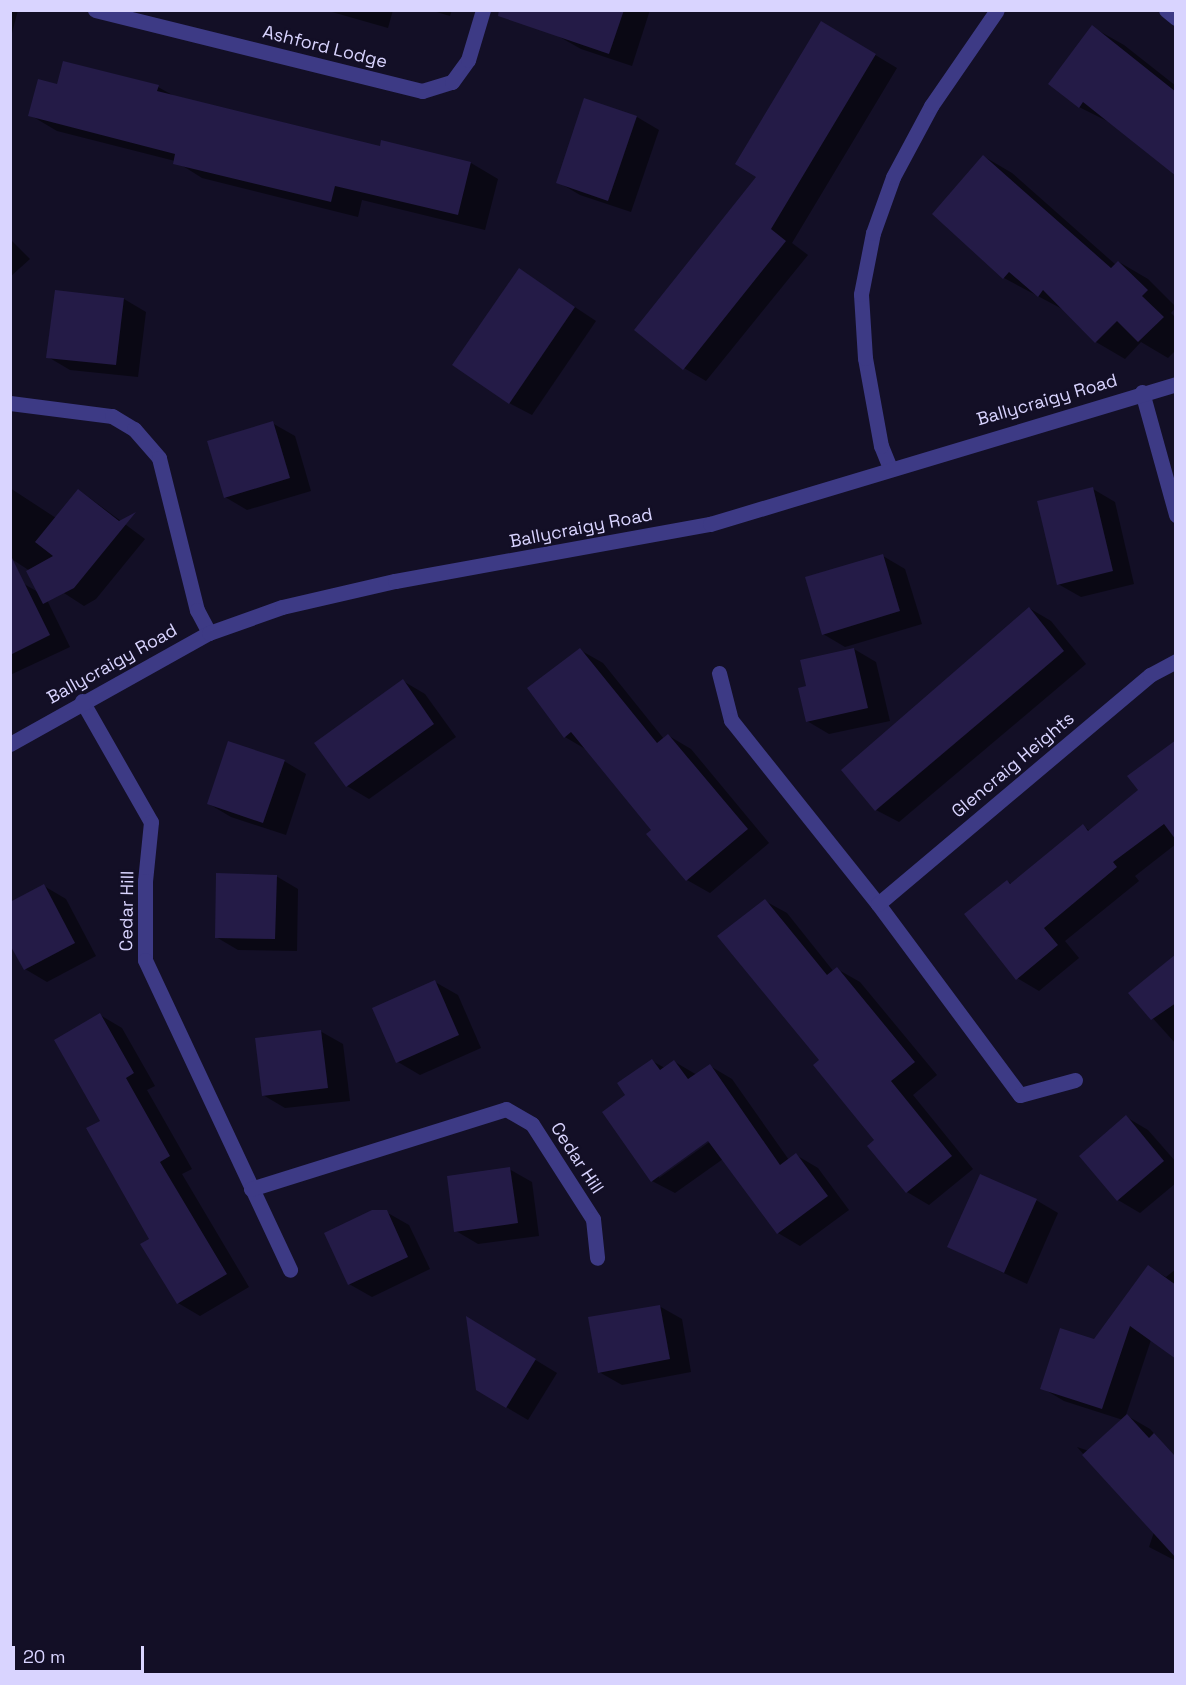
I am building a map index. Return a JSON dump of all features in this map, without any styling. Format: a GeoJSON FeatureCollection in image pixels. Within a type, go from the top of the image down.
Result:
{"type":"FeatureCollection","features":[{"type":"Feature","properties":{"kind":"street","name":"Ashford Lodge"},"geometry":{"type":"LineString","coordinates":[[95,10],[422,91],[452,82],[468,60],[483,10]]}},
{"type":"Feature","properties":{"kind":"street"},"geometry":{"type":"LineString","coordinates":[[890,468],[881,446],[865,358],[861,294],[873,233],[893,177],[931,106],[997,10]]}},
{"type":"Feature","properties":{"kind":"street"},"geometry":{"type":"LineString","coordinates":[[1166,10],[1176,18]]}},
{"type":"Feature","properties":{"kind":"street","name":"Ballycraigy Road"},"geometry":{"type":"LineString","coordinates":[[10,744],[82,701],[209,633],[282,607],[395,581],[710,524],[1142,392],[1176,384]]}},
{"type":"Feature","properties":{"kind":"street"},"geometry":{"type":"LineString","coordinates":[[1142,392],[1176,515]]}},
{"type":"Feature","properties":{"kind":"street"},"geometry":{"type":"LineString","coordinates":[[10,403],[112,416],[134,429],[159,458],[197,610],[209,633]]}},
{"type":"Feature","properties":{"kind":"street","name":"Glencraig Heights"},"geometry":{"type":"LineString","coordinates":[[878,904],[1150,675],[1176,661]]}},
{"type":"Feature","properties":{"kind":"street"},"geometry":{"type":"LineString","coordinates":[[719,673],[731,720],[878,904],[1020,1095],[1075,1080]]}},
{"type":"Feature","properties":{"kind":"street","name":"Cedar Hill"},"geometry":{"type":"LineString","coordinates":[[82,701],[151,822],[145,881],[145,960],[290,1270]]}},
{"type":"Feature","properties":{"kind":"street","name":"Cedar Hill"},"geometry":{"type":"LineString","coordinates":[[251,1189],[506,1109],[531,1124],[593,1219],[597,1258]]}},
{"type":"Feature","properties":{"kind":"building"},"geometry":{"type":"Polygon","coordinates":[[[499,10],[624,10],[609,54],[498,16],[499,10]]]}},
{"type":"Feature","properties":{"kind":"building"},"geometry":{"type":"Polygon","coordinates":[[[821,21],[876,54],[771,229],[786,241],[683,370],[634,330],[756,177],[735,164],[821,21]]]}},
{"type":"Feature","properties":{"kind":"building"},"geometry":{"type":"Polygon","coordinates":[[[1092,25],[1176,92],[1176,176],[1083,102],[1079,108],[1048,84],[1092,25]]]}},
{"type":"Feature","properties":{"kind":"building"},"geometry":{"type":"Polygon","coordinates":[[[63,61],[159,85],[157,91],[380,146],[381,140],[471,162],[458,215],[335,186],[331,202],[173,164],[175,154],[28,116],[38,79],[57,84],[63,61]]]}},
{"type":"Feature","properties":{"kind":"building"},"geometry":{"type":"Polygon","coordinates":[[[584,98],[637,116],[608,201],[556,183],[584,98]]]}},
{"type":"Feature","properties":{"kind":"building"},"geometry":{"type":"Polygon","coordinates":[[[983,155],[1111,268],[1118,261],[1148,290],[1142,296],[1164,317],[1138,342],[1117,321],[1095,343],[1043,290],[1038,297],[1009,272],[1003,279],[932,214],[983,155]]]}},
{"type":"Feature","properties":{"kind":"building"},"geometry":{"type":"Polygon","coordinates":[[[519,268],[575,307],[509,404],[452,365],[519,268]]]}},
{"type":"Feature","properties":{"kind":"building"},"geometry":{"type":"Polygon","coordinates":[[[55,290],[124,298],[116,365],[46,358],[55,290]]]}},
{"type":"Feature","properties":{"kind":"building"},"geometry":{"type":"Polygon","coordinates":[[[273,421],[290,478],[224,498],[207,441],[273,421]]]}},
{"type":"Feature","properties":{"kind":"building"},"geometry":{"type":"Polygon","coordinates":[[[1093,487],[1113,571],[1057,585],[1037,501],[1093,487]]]}},
{"type":"Feature","properties":{"kind":"building"},"geometry":{"type":"Polygon","coordinates":[[[78,489],[119,521],[136,512],[74,588],[43,604],[26,571],[53,556],[35,542],[78,489]]]}},
{"type":"Feature","properties":{"kind":"building"},"geometry":{"type":"Polygon","coordinates":[[[10,554],[50,635],[10,655],[10,554]]]}},
{"type":"Feature","properties":{"kind":"building"},"geometry":{"type":"Polygon","coordinates":[[[883,554],[900,611],[822,635],[805,577],[883,554]]]}},
{"type":"Feature","properties":{"kind":"building"},"geometry":{"type":"Polygon","coordinates":[[[1029,607],[1064,651],[875,811],[841,770],[1029,607]]]}},
{"type":"Feature","properties":{"kind":"building"},"geometry":{"type":"Polygon","coordinates":[[[580,648],[657,743],[668,734],[748,829],[686,881],[646,834],[651,830],[571,732],[564,738],[527,688],[580,648]]]}},
{"type":"Feature","properties":{"kind":"building"},"geometry":{"type":"Polygon","coordinates":[[[854,648],[868,708],[806,722],[798,688],[806,686],[800,660],[854,648]]]}},
{"type":"Feature","properties":{"kind":"building"},"geometry":{"type":"Polygon","coordinates":[[[403,679],[434,724],[346,787],[314,743],[403,679]]]}},
{"type":"Feature","properties":{"kind":"building"},"geometry":{"type":"Polygon","coordinates":[[[1176,740],[1176,840],[1164,824],[1113,862],[1117,867],[1044,928],[1058,945],[1016,980],[964,914],[1007,880],[1010,884],[1083,824],[1088,831],[1138,790],[1127,776],[1176,740]]]}},
{"type":"Feature","properties":{"kind":"building"},"geometry":{"type":"Polygon","coordinates":[[[228,741],[285,760],[263,823],[207,804],[228,741]]]}},
{"type":"Feature","properties":{"kind":"building"},"geometry":{"type":"Polygon","coordinates":[[[216,873],[277,875],[275,939],[215,938],[216,873]]]}},
{"type":"Feature","properties":{"kind":"building"},"geometry":{"type":"Polygon","coordinates":[[[44,884],[75,943],[24,970],[10,945],[10,902],[44,884]]]}},
{"type":"Feature","properties":{"kind":"building"},"geometry":{"type":"Polygon","coordinates":[[[765,899],[827,975],[837,967],[915,1062],[891,1081],[952,1156],[906,1193],[867,1146],[874,1140],[813,1065],[819,1060],[717,936],[765,899]]]}},
{"type":"Feature","properties":{"kind":"building"},"geometry":{"type":"Polygon","coordinates":[[[1176,954],[1176,1003],[1151,1020],[1128,993],[1176,954]]]}},
{"type":"Feature","properties":{"kind":"building"},"geometry":{"type":"Polygon","coordinates":[[[435,980],[459,1035],[396,1063],[372,1008],[435,980]]]}},
{"type":"Feature","properties":{"kind":"building"},"geometry":{"type":"Polygon","coordinates":[[[100,1013],[134,1073],[126,1078],[170,1156],[160,1162],[227,1274],[177,1304],[140,1244],[149,1239],[86,1128],[100,1121],[54,1040],[100,1013]]]}},
{"type":"Feature","properties":{"kind":"building"},"geometry":{"type":"Polygon","coordinates":[[[321,1030],[328,1088],[262,1096],[255,1038],[321,1030]]]}},
{"type":"Feature","properties":{"kind":"building"},"geometry":{"type":"Polygon","coordinates":[[[652,1059],[660,1070],[674,1060],[688,1079],[710,1064],[780,1165],[796,1153],[828,1196],[777,1234],[708,1141],[651,1182],[602,1112],[625,1095],[617,1083],[652,1059]]]}},
{"type":"Feature","properties":{"kind":"building"},"geometry":{"type":"Polygon","coordinates":[[[1126,1115],[1164,1161],[1117,1201],[1079,1156],[1126,1115]]]}},
{"type":"Feature","properties":{"kind":"building"},"geometry":{"type":"Polygon","coordinates":[[[510,1167],[518,1223],[454,1232],[447,1176],[510,1167]]]}},
{"type":"Feature","properties":{"kind":"building"},"geometry":{"type":"Polygon","coordinates":[[[980,1174],[1037,1199],[1004,1273],[947,1247],[980,1174]]]}},
{"type":"Feature","properties":{"kind":"building"},"geometry":{"type":"Polygon","coordinates":[[[372,1210],[387,1210],[408,1257],[348,1285],[324,1233],[372,1210]]]}},
{"type":"Feature","properties":{"kind":"building"},"geometry":{"type":"Polygon","coordinates":[[[1148,1265],[1176,1285],[1176,1359],[1130,1326],[1102,1409],[1040,1389],[1060,1328],[1094,1339],[1148,1265]]]}},
{"type":"Feature","properties":{"kind":"building"},"geometry":{"type":"Polygon","coordinates":[[[660,1305],[670,1359],[598,1373],[588,1317],[660,1305]]]}},
{"type":"Feature","properties":{"kind":"building"},"geometry":{"type":"Polygon","coordinates":[[[466,1316],[536,1359],[506,1408],[476,1390],[466,1316]]]}},
{"type":"Feature","properties":{"kind":"building"},"geometry":{"type":"Polygon","coordinates":[[[1127,1414],[1149,1438],[1154,1433],[1176,1457],[1176,1558],[1082,1455],[1127,1414]]]}}]}
